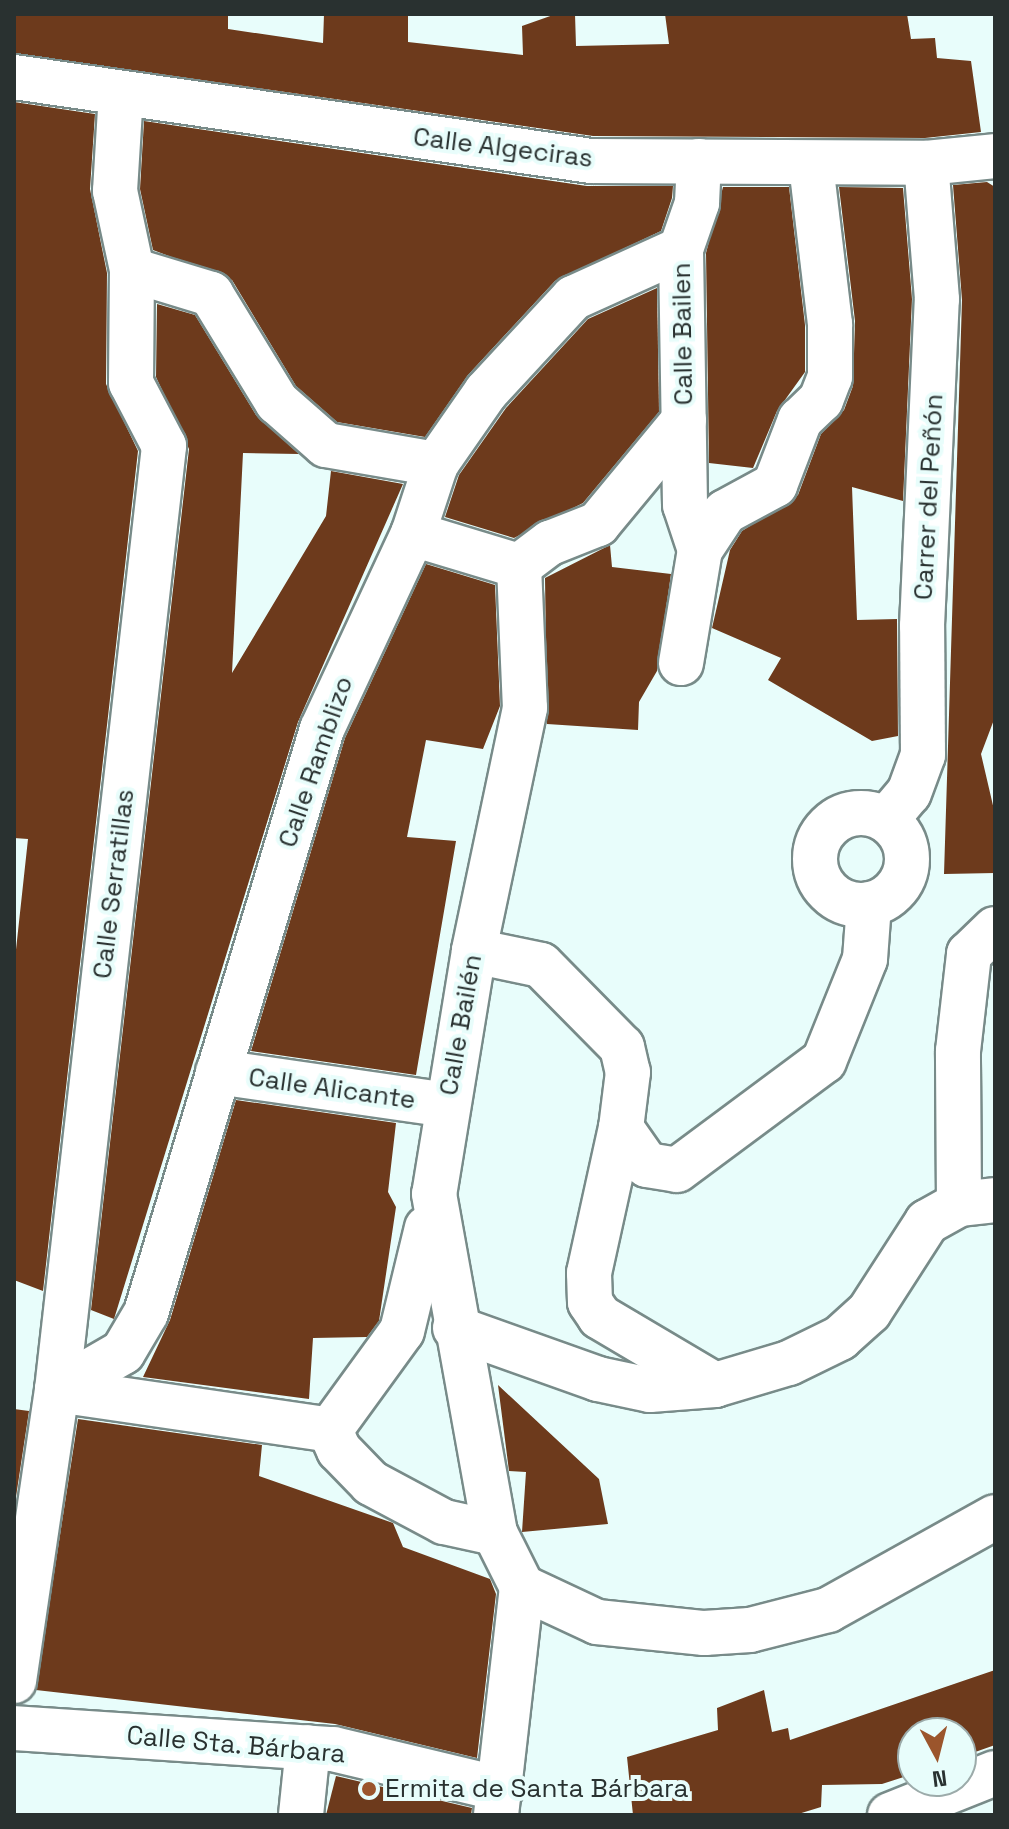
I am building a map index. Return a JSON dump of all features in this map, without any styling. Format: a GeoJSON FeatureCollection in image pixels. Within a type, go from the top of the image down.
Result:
{"type":"FeatureCollection","features":[{"type":"Feature","properties":{"kind":"street","name":"Calle Algeciras"},"geometry":{"type":"LineString","coordinates":[[14,77],[563,158],[811,164],[926,163],[995,156]]}},
{"type":"Feature","properties":{"kind":"street","name":"Calle Serratillas"},"geometry":{"type":"LineString","coordinates":[[14,1681],[57,1390],[164,446],[131,383],[132,270],[115,191],[121,94]]}},
{"type":"Feature","properties":{"kind":"street"},"geometry":{"type":"LineString","coordinates":[[681,249],[697,203],[699,161]]}},
{"type":"Feature","properties":{"kind":"street","name":"Carrer del Peñón"},"geometry":{"type":"LineString","coordinates":[[886,820],[909,793],[923,755],[922,626],[937,299],[926,163]]}},
{"type":"Feature","properties":{"kind":"street"},"geometry":{"type":"LineString","coordinates":[[700,550],[725,512],[775,485],[800,420],[815,407],[830,377],[831,354],[811,164]]}},
{"type":"Feature","properties":{"kind":"street","name":"Calle Bailen"},"geometry":{"type":"LineString","coordinates":[[681,249],[685,505],[700,550],[681,663]]}},
{"type":"Feature","properties":{"kind":"street","name":"Calle Ramblizo"},"geometry":{"type":"LineString","coordinates":[[57,1390],[123,1352],[146,1313],[322,729],[413,534],[436,464],[486,392],[573,298],[681,249]]}},
{"type":"Feature","properties":{"kind":"street"},"geometry":{"type":"LineString","coordinates":[[132,270],[211,294],[277,402],[326,445],[436,464]]}},
{"type":"Feature","properties":{"kind":"street","name":"Calle Bailen"},"geometry":{"type":"LineString","coordinates":[[519,566],[550,543],[598,524],[684,420]]}},
{"type":"Feature","properties":{"kind":"street"},"geometry":{"type":"LineString","coordinates":[[413,534],[519,566]]}},
{"type":"Feature","properties":{"kind":"street","name":"Calle Bailén"},"geometry":{"type":"LineString","coordinates":[[519,566],[525,708],[474,951],[434,1194],[455,1328],[495,1533],[522,1587]]}},
{"type":"Feature","properties":{"kind":"street"},"geometry":{"type":"LineString","coordinates":[[869,813],[886,820],[904,842],[906,873],[888,897],[869,904],[834,896],[817,873],[815,857],[827,829],[839,819],[869,813]]}},
{"type":"Feature","properties":{"kind":"street"},"geometry":{"type":"LineString","coordinates":[[621,1128],[647,1165],[677,1170],[824,1061],[865,959],[869,904]]}},
{"type":"Feature","properties":{"kind":"street"},"geometry":{"type":"LineString","coordinates":[[455,1328],[598,1379],[650,1390],[715,1385],[789,1363],[846,1333],[869,1312],[927,1222],[977,1202],[958,1051],[969,954],[995,929]]}},
{"type":"Feature","properties":{"kind":"street"},"geometry":{"type":"LineString","coordinates":[[474,951],[541,965],[622,1047],[628,1072],[621,1128],[589,1273],[590,1302],[600,1317],[715,1385]]}},
{"type":"Feature","properties":{"kind":"street","name":"Calle Alicante"},"geometry":{"type":"LineString","coordinates":[[218,1072],[447,1105]]}},
{"type":"Feature","properties":{"kind":"street"},"geometry":{"type":"LineString","coordinates":[[330,1430],[402,1331],[434,1194]]}},
{"type":"Feature","properties":{"kind":"street"},"geometry":{"type":"LineString","coordinates":[[57,1390],[330,1430]]}},
{"type":"Feature","properties":{"kind":"street"},"geometry":{"type":"LineString","coordinates":[[330,1430],[339,1450],[371,1483],[444,1522],[495,1533]]}},
{"type":"Feature","properties":{"kind":"street"},"geometry":{"type":"LineString","coordinates":[[499,1802],[522,1587],[597,1622],[704,1633],[750,1630],[828,1610],[995,1517]]}},
{"type":"Feature","properties":{"kind":"street","name":"Calle Sta. Bárbara"},"geometry":{"type":"LineString","coordinates":[[14,1728],[308,1747],[499,1802]]}},
{"type":"Feature","properties":{"kind":"street"},"geometry":{"type":"LineString","coordinates":[[301,1815],[308,1747]]}},
{"type":"Feature","properties":{"kind":"street"},"geometry":{"type":"LineString","coordinates":[[977,1782],[995,1773]]}},
{"type":"Feature","properties":{"kind":"street"},"geometry":{"type":"LineString","coordinates":[[890,1815],[944,1797]]}},
{"type":"Feature","properties":{"kind":"street"},"geometry":{"type":"LineString","coordinates":[[959,1797],[995,1814]]}},
{"type":"Feature","properties":{"kind":"building"},"geometry":{"type":"Polygon","coordinates":[[[14,14],[228,14],[228,29],[323,43],[324,14],[408,16],[408,42],[523,55],[522,26],[556,14],[575,14],[576,46],[669,44],[665,14],[907,14],[911,39],[935,38],[937,58],[971,61],[981,132],[925,138],[593,136],[14,53],[14,14]]]}},
{"type":"Feature","properties":{"kind":"building"},"geometry":{"type":"Polygon","coordinates":[[[14,102],[95,114],[90,189],[107,273],[106,384],[138,451],[43,1291],[14,1280],[14,968],[28,839],[14,838],[14,102]]]}},
{"type":"Feature","properties":{"kind":"building"},"geometry":{"type":"Polygon","coordinates":[[[144,121],[587,186],[673,186],[672,198],[661,231],[555,281],[468,375],[425,437],[337,422],[296,386],[232,280],[153,250],[140,189],[144,121]]]}},
{"type":"Feature","properties":{"kind":"building"},"geometry":{"type":"Polygon","coordinates":[[[987,182],[995,187],[995,717],[981,754],[995,814],[995,873],[944,874],[962,300],[953,185],[987,182]]]}},
{"type":"Feature","properties":{"kind":"building"},"geometry":{"type":"Polygon","coordinates":[[[723,187],[789,187],[805,325],[805,372],[777,411],[753,468],[709,463],[706,253],[723,187]]]}},
{"type":"Feature","properties":{"kind":"building"},"geometry":{"type":"Polygon","coordinates":[[[839,187],[903,188],[912,299],[903,501],[852,487],[857,620],[897,619],[898,736],[872,741],[768,680],[781,658],[712,628],[730,550],[742,531],[798,495],[821,434],[844,410],[853,386],[855,321],[839,187]]]}},
{"type":"Feature","properties":{"kind":"building"},"geometry":{"type":"Polygon","coordinates":[[[657,288],[659,412],[583,503],[514,538],[445,517],[459,475],[506,408],[588,319],[657,288]]]}},
{"type":"Feature","properties":{"kind":"building"},"geometry":{"type":"Polygon","coordinates":[[[157,304],[195,315],[256,415],[299,454],[243,453],[232,673],[326,516],[331,471],[403,484],[298,722],[114,1319],[91,1310],[189,449],[156,377],[157,304]]]}},
{"type":"Feature","properties":{"kind":"building"},"geometry":{"type":"Polygon","coordinates":[[[610,545],[612,567],[671,574],[657,671],[639,702],[638,730],[547,724],[545,578],[610,545]]]}},
{"type":"Feature","properties":{"kind":"building"},"geometry":{"type":"Polygon","coordinates":[[[426,564],[495,585],[500,706],[483,749],[426,740],[407,837],[456,841],[416,1075],[251,1051],[345,738],[426,564]]]}},
{"type":"Feature","properties":{"kind":"building"},"geometry":{"type":"Polygon","coordinates":[[[236,1100],[396,1123],[388,1192],[396,1207],[379,1321],[367,1337],[313,1338],[309,1399],[143,1377],[170,1320],[236,1100]]]}},
{"type":"Feature","properties":{"kind":"building"},"geometry":{"type":"Polygon","coordinates":[[[498,1385],[599,1479],[608,1524],[522,1532],[526,1472],[509,1471],[498,1385]]]}},
{"type":"Feature","properties":{"kind":"building"},"geometry":{"type":"Polygon","coordinates":[[[14,1409],[29,1411],[14,1510],[14,1409]]]}},
{"type":"Feature","properties":{"kind":"building"},"geometry":{"type":"Polygon","coordinates":[[[78,1419],[262,1445],[259,1476],[393,1523],[403,1547],[490,1579],[496,1594],[477,1758],[335,1724],[36,1690],[78,1419]]]}},
{"type":"Feature","properties":{"kind":"building"},"geometry":{"type":"Polygon","coordinates":[[[995,1670],[995,1745],[977,1751],[977,1717],[897,1717],[897,1779],[882,1784],[822,1785],[821,1807],[795,1815],[633,1815],[627,1757],[718,1730],[717,1708],[764,1690],[772,1732],[788,1728],[790,1740],[995,1670]]]}},
{"type":"Feature","properties":{"kind":"building","name":"Ermita de Santa Bárbara"},"geometry":{"type":"Polygon","coordinates":[[[336,1776],[472,1808],[471,1815],[326,1815],[336,1776]]]}},
{"type":"Feature","properties":{"kind":"place","name":"Ermita de Santa Bárbara"},"geometry":{"type":"Point","coordinates":[369,1789]}}]}
